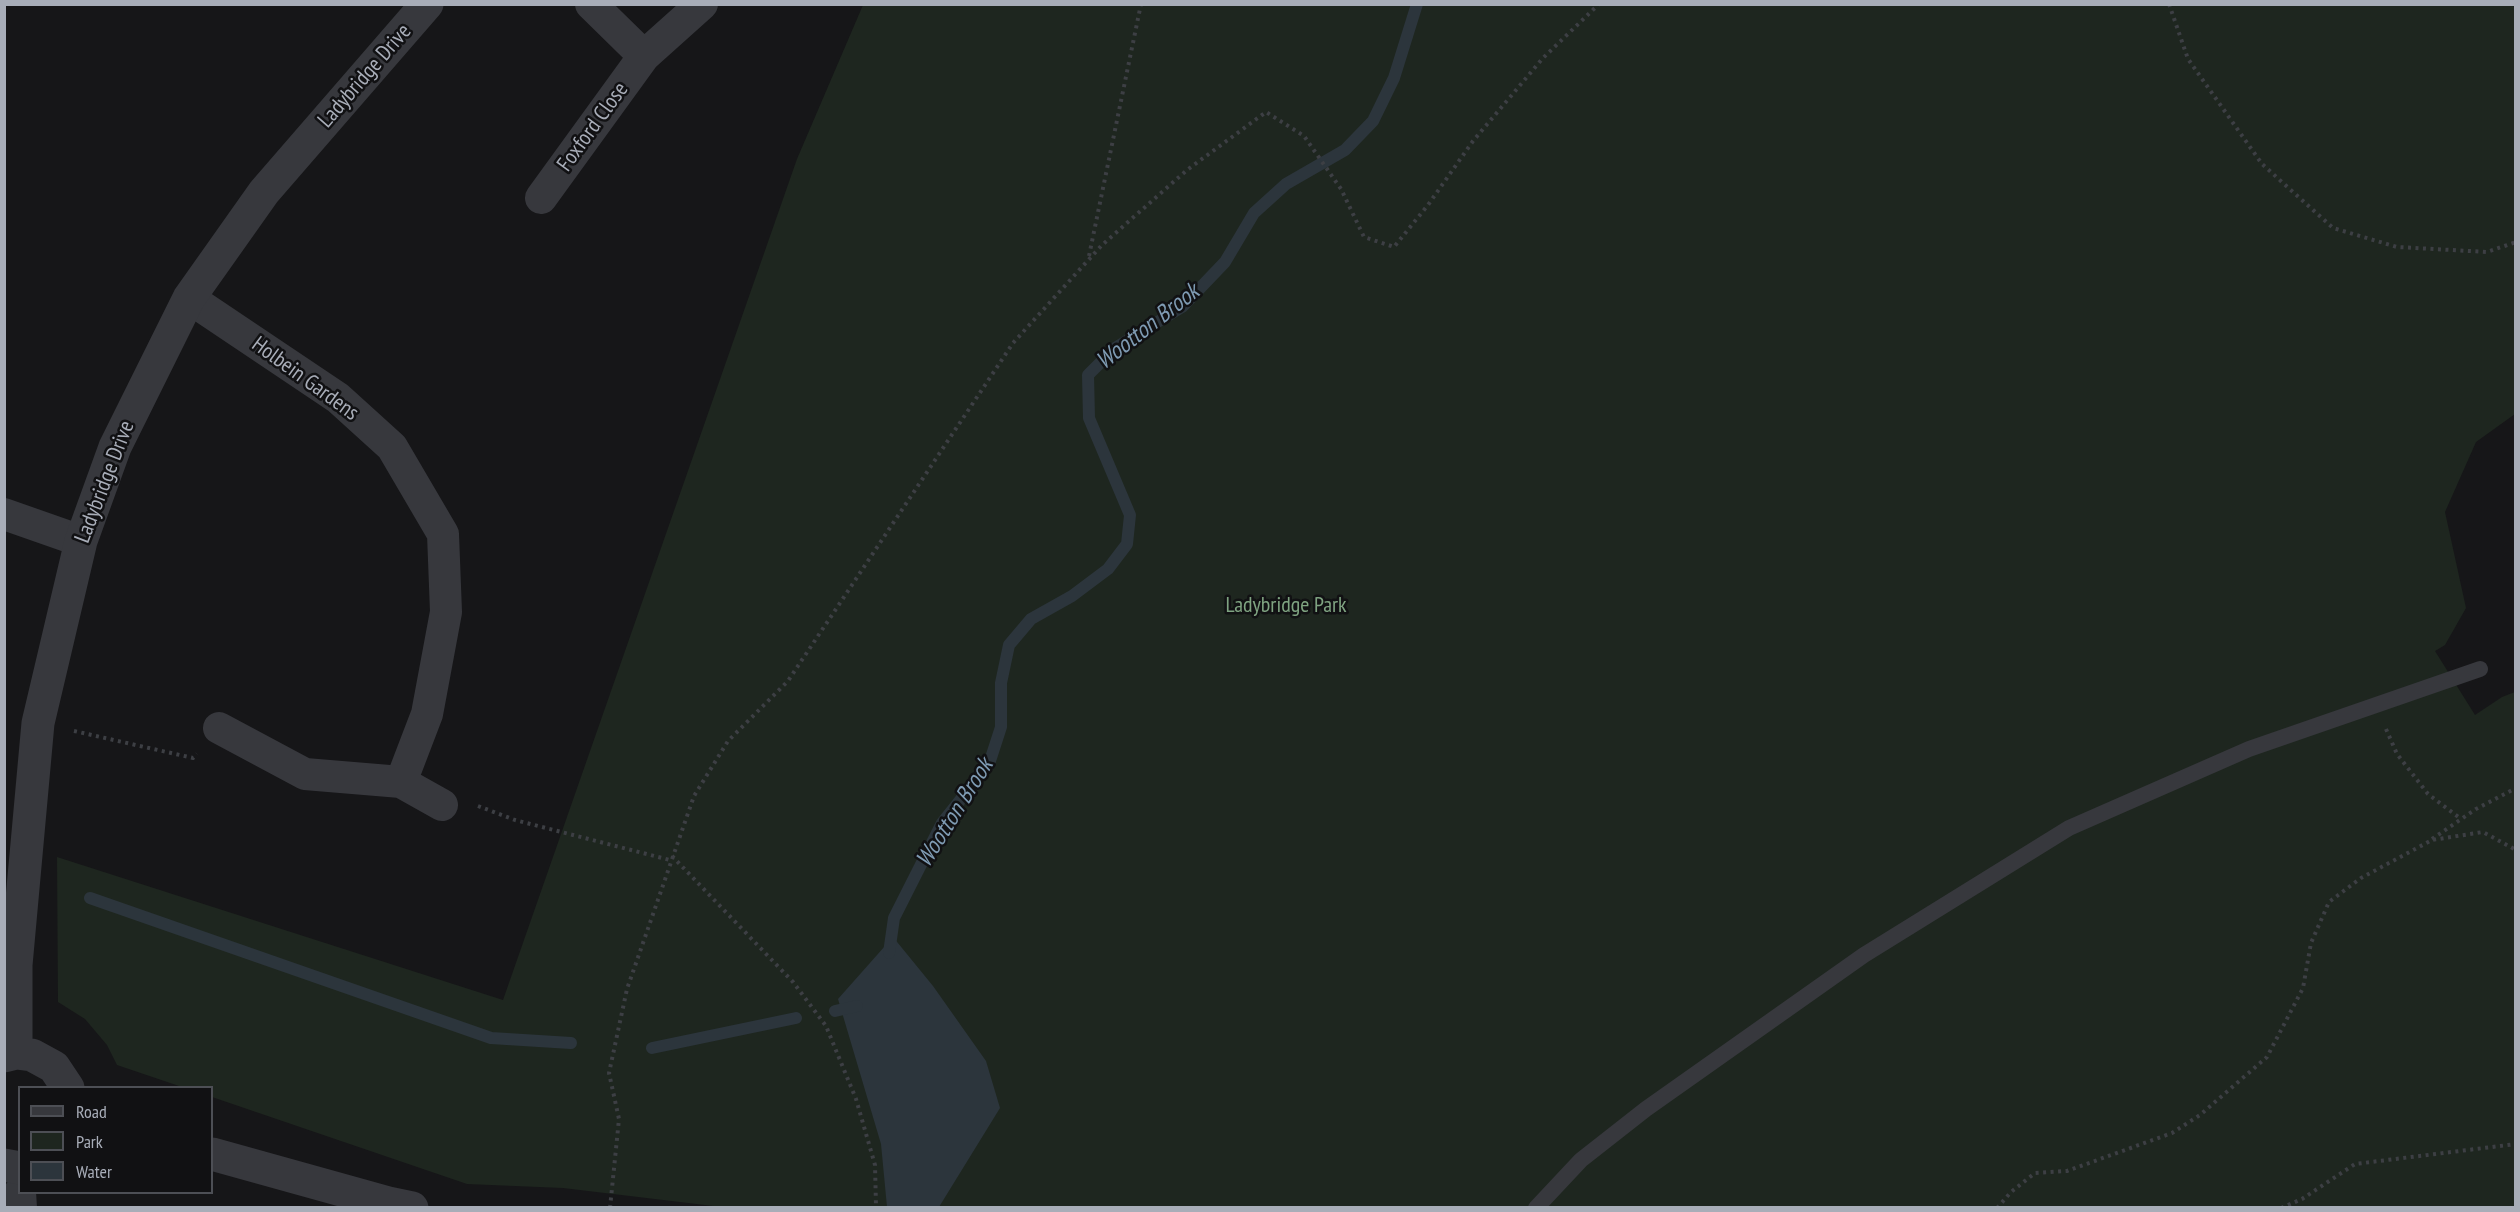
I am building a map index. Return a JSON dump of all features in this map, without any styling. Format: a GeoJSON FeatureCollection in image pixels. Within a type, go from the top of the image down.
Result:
{"type":"FeatureCollection","features":[{"type":"Feature","properties":{"kind":"street","name":"Ladybridge Drive"},"geometry":{"type":"LineString","coordinates":[[10,1054],[38,723],[81,540],[115,447],[189,298],[264,192],[427,4]]}},
{"type":"Feature","properties":{"kind":"street"},"geometry":{"type":"LineString","coordinates":[[591,4],[644,57]]}},
{"type":"Feature","properties":{"kind":"street","name":"Foxford Close"},"geometry":{"type":"LineString","coordinates":[[541,198],[644,57],[702,4]]}},
{"type":"Feature","properties":{"kind":"street","name":"Holbein Gardens"},"geometry":{"type":"LineString","coordinates":[[189,298],[338,398],[392,447],[443,534],[446,612],[427,714],[402,782]]}},
{"type":"Feature","properties":{"kind":"street"},"geometry":{"type":"LineString","coordinates":[[4,514],[81,540]]}},
{"type":"Feature","properties":{"kind":"street"},"geometry":{"type":"LineString","coordinates":[[219,728],[305,774],[402,782],[442,805]]}},
{"type":"Feature","properties":{"kind":"street"},"geometry":{"type":"LineString","coordinates":[[10,1054],[32,1054],[54,1067],[67,1086]]}},
{"type":"Feature","properties":{"kind":"street"},"geometry":{"type":"LineString","coordinates":[[213,1155],[412,1208]]}},
{"type":"Feature","properties":{"kind":"lane"},"geometry":{"type":"LineString","coordinates":[[1536,1208],[1581,1160],[1646,1109],[1864,954],[2069,828],[2249,749],[2480,669]]}},
{"type":"Feature","properties":{"kind":"path"},"geometry":{"type":"LineString","coordinates":[[1089,259],[1141,4]]}},
{"type":"Feature","properties":{"kind":"path"},"geometry":{"type":"LineString","coordinates":[[610,1208],[619,1119],[609,1073],[627,989],[694,796],[728,741],[788,681],[1012,343],[1089,259],[1187,170],[1266,112],[1304,136],[1341,189],[1364,237],[1394,247],[1428,205],[1486,124],[1543,58],[1599,4]]}},
{"type":"Feature","properties":{"kind":"path"},"geometry":{"type":"LineString","coordinates":[[2169,4],[2188,59],[2262,164],[2333,228],[2397,247],[2487,252],[2516,242]]}},
{"type":"Feature","properties":{"kind":"path"},"geometry":{"type":"LineString","coordinates":[[2376,705],[2397,754],[2428,794],[2461,819]]}},
{"type":"Feature","properties":{"kind":"path"},"geometry":{"type":"LineString","coordinates":[[38,723],[194,758],[219,728]]}},
{"type":"Feature","properties":{"kind":"path"},"geometry":{"type":"LineString","coordinates":[[1997,1208],[2011,1192],[2035,1173],[2067,1171],[2172,1133],[2200,1115],[2267,1058],[2303,988],[2311,943],[2329,902],[2361,878],[2432,840],[2461,819],[2516,788]]}},
{"type":"Feature","properties":{"kind":"path"},"geometry":{"type":"LineString","coordinates":[[442,805],[463,801],[514,820],[671,858],[793,982],[826,1026],[856,1099],[875,1165],[876,1206]]}},
{"type":"Feature","properties":{"kind":"path"},"geometry":{"type":"LineString","coordinates":[[2432,840],[2483,832],[2516,850]]}},
{"type":"Feature","properties":{"kind":"path"},"geometry":{"type":"LineString","coordinates":[[2281,1208],[2302,1198],[2355,1164],[2516,1144]]}},
{"type":"Feature","properties":{"kind":"green space","name":"Ladybridge Park"},"geometry":{"type":"Polygon","coordinates":[[[863,5],[2515,5],[2515,414],[2476,442],[2445,512],[2466,608],[2445,645],[2435,651],[2475,715],[2502,697],[2515,692],[2515,1207],[730,1208],[563,1188],[467,1184],[213,1097],[213,1086],[179,1086],[117,1065],[107,1045],[85,1019],[58,1002],[57,857],[503,1000],[797,159],[863,5]]]}},
{"type":"Feature","properties":{"kind":"water"},"geometry":{"type":"Polygon","coordinates":[[[893,937],[933,986],[986,1061],[1000,1108],[939,1207],[887,1207],[881,1144],[838,999],[893,937]]]}},
{"type":"Feature","properties":{"kind":"waterway","name":"Wootton Brook"},"geometry":{"type":"LineString","coordinates":[[889,953],[894,918],[942,823],[989,764],[1001,727],[1001,683],[1009,645],[1031,619],[1072,596],[1108,569],[1127,544],[1130,515],[1089,418],[1088,375],[1115,348],[1182,307],[1225,262],[1254,213],[1286,184],[1345,150],[1373,121],[1394,78],[1417,4]]}},
{"type":"Feature","properties":{"kind":"waterway"},"geometry":{"type":"LineString","coordinates":[[90,898],[491,1038],[571,1043]]}},
{"type":"Feature","properties":{"kind":"waterway"},"geometry":{"type":"LineString","coordinates":[[835,1011],[857,1006]]}},
{"type":"Feature","properties":{"kind":"waterway"},"geometry":{"type":"LineString","coordinates":[[652,1048],[796,1018]]}}]}
